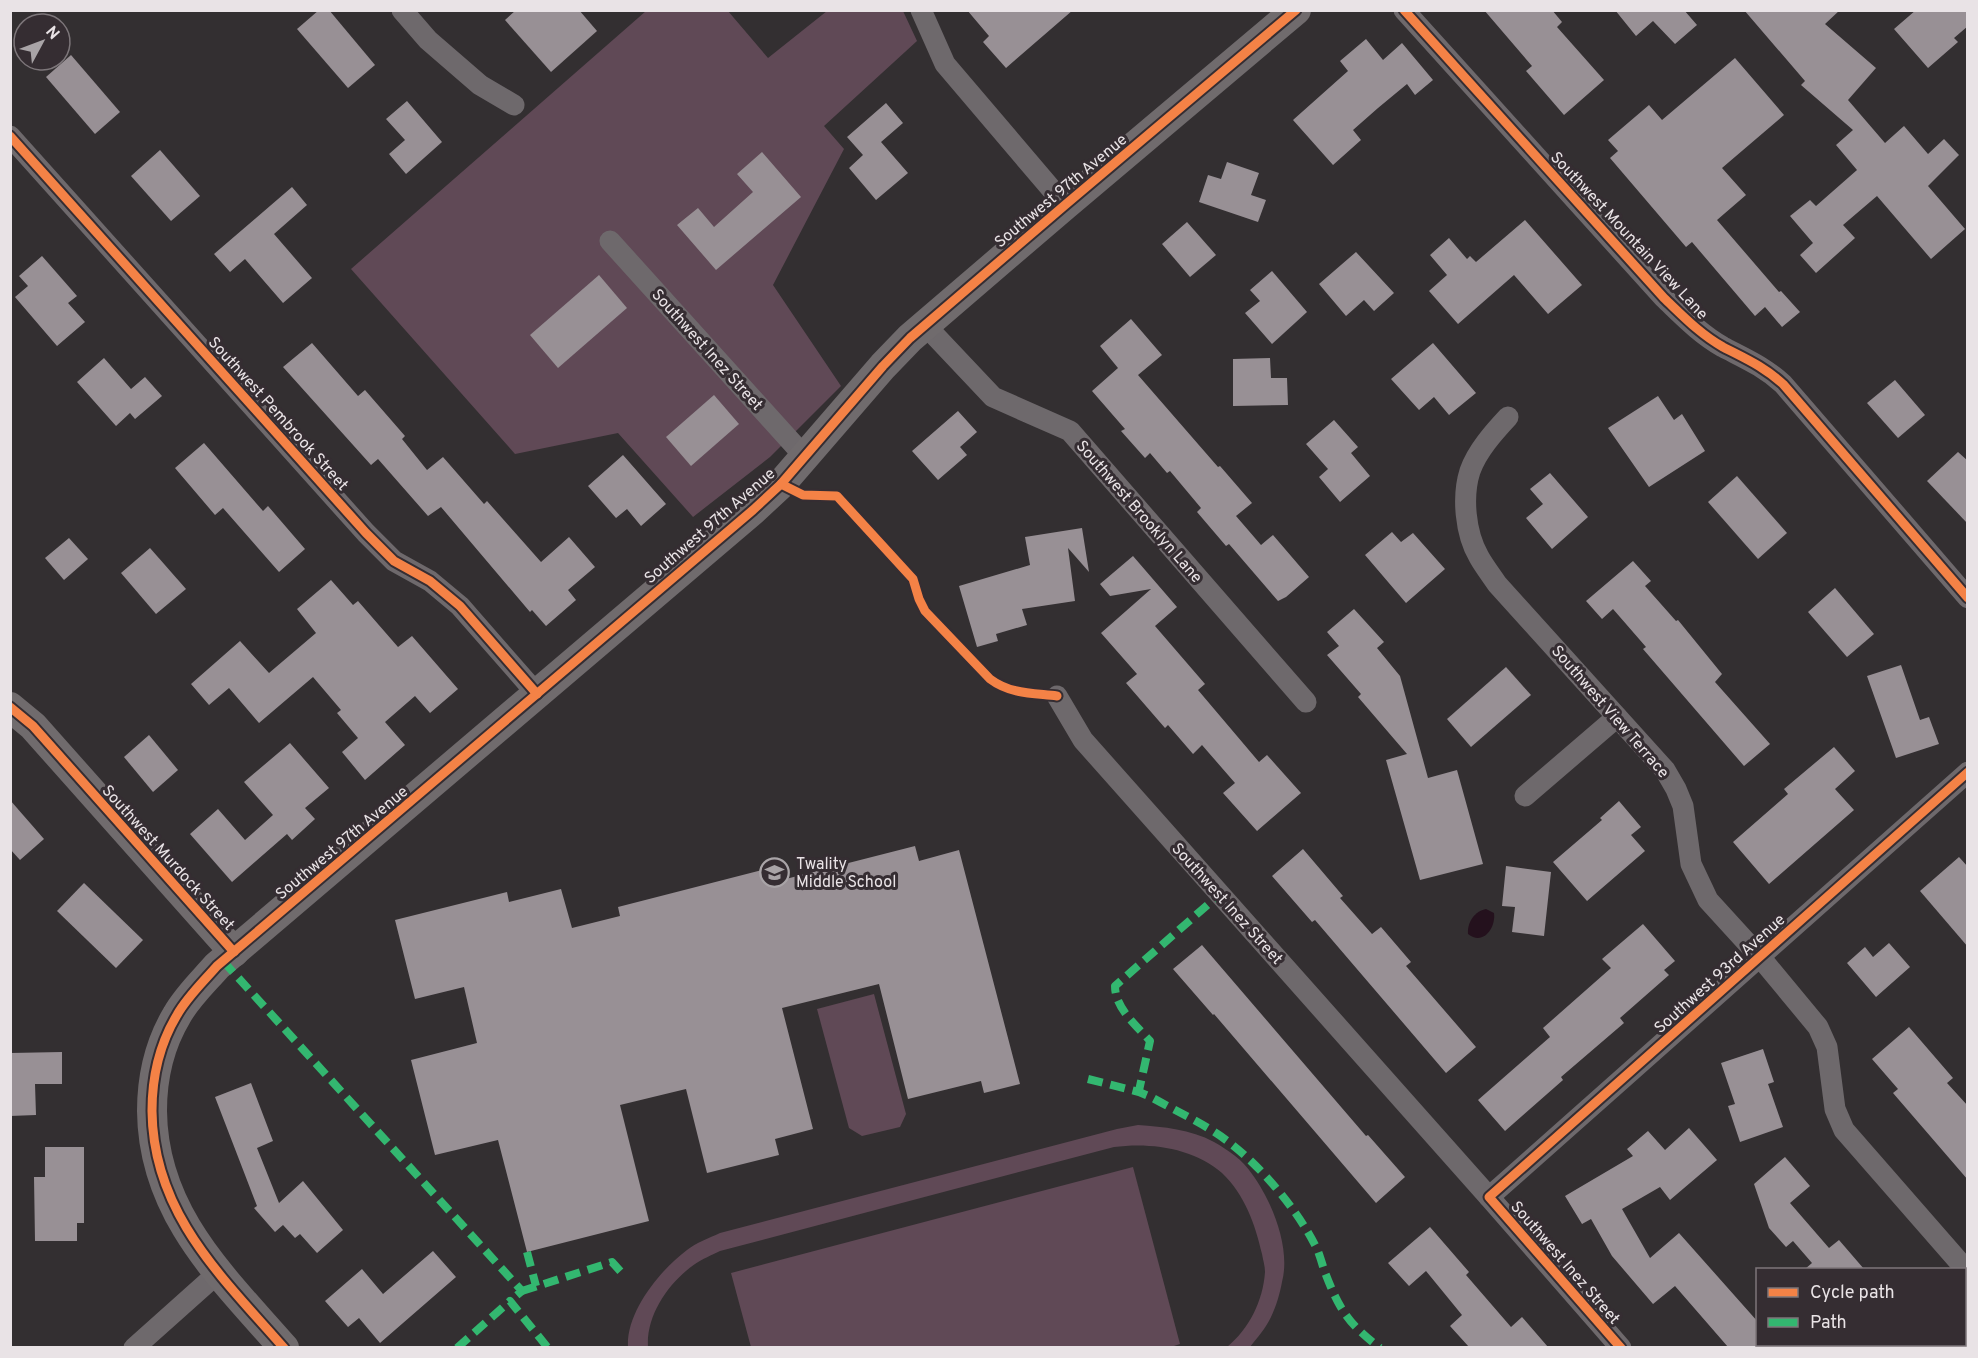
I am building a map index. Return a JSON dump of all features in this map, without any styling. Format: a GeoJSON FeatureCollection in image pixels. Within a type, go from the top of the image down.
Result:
{"type":"FeatureCollection","features":[{"type":"Feature","properties":{"kind":"street"},"geometry":{"type":"LineString","coordinates":[[402,10],[428,40],[480,85],[514,105]]}},
{"type":"Feature","properties":{"kind":"street"},"geometry":{"type":"LineString","coordinates":[[921,10],[945,64],[1065,205]]}},
{"type":"Feature","properties":{"kind":"street","name":"Southwest 97th Avenue"},"geometry":{"type":"LineString","coordinates":[[234,952],[760,504],[806,457],[883,366],[925,325],[1296,10]]}},
{"type":"Feature","properties":{"kind":"street","name":"Southwest Mountain View Lane"},"geometry":{"type":"LineString","coordinates":[[1404,10],[1664,298],[1699,331],[1723,347],[1768,370],[1783,384],[1968,598]]}},
{"type":"Feature","properties":{"kind":"street","name":"Southwest Pembrook Street"},"geometry":{"type":"LineString","coordinates":[[10,136],[366,533],[394,561],[430,581],[460,606],[537,694]]}},
{"type":"Feature","properties":{"kind":"street","name":"Southwest Inez Street"},"geometry":{"type":"LineString","coordinates":[[610,241],[806,457]]}},
{"type":"Feature","properties":{"kind":"street","name":"Southwest Brooklyn Lane"},"geometry":{"type":"LineString","coordinates":[[925,325],[993,397],[1070,430],[1306,702]]}},
{"type":"Feature","properties":{"kind":"street","name":"Southwest View Terrace"},"geometry":{"type":"LineString","coordinates":[[1508,417],[1482,450],[1470,470],[1466,509],[1471,536],[1478,556],[1497,584],[1665,770],[1677,789],[1683,807],[1691,864],[1708,900],[1760,957],[1818,1027],[1827,1047],[1835,1109],[1844,1130],[1965,1268]]}},
{"type":"Feature","properties":{"kind":"street","name":"Southwest Inez Street"},"geometry":{"type":"LineString","coordinates":[[1057,696],[1083,740],[1621,1347]]}},
{"type":"Feature","properties":{"kind":"street","name":"Southwest Murdock Street"},"geometry":{"type":"LineString","coordinates":[[10,707],[33,726],[234,952],[217,966],[177,1014],[163,1042],[152,1091],[153,1134],[156,1157],[168,1193],[188,1233],[218,1273],[284,1347]]}},
{"type":"Feature","properties":{"kind":"street"},"geometry":{"type":"LineString","coordinates":[[1525,796],[1617,717]]}},
{"type":"Feature","properties":{"kind":"street","name":"Southwest 93rd Avenue"},"geometry":{"type":"LineString","coordinates":[[1489,1197],[1968,772]]}},
{"type":"Feature","properties":{"kind":"street"},"geometry":{"type":"LineString","coordinates":[[134,1347],[218,1273]]}},
{"type":"Feature","properties":{"kind":"shaded area"},"geometry":{"type":"Polygon","coordinates":[[[646,11],[728,11],[768,58],[827,11],[903,11],[917,41],[824,126],[844,149],[773,285],[841,386],[770,457],[693,517],[618,433],[515,454],[351,269],[646,11]]]}},
{"type":"Feature","properties":{"kind":"shaded area"},"geometry":{"type":"Polygon","coordinates":[[[1486,909],[1494,913],[1491,929],[1479,938],[1468,934],[1472,918],[1478,912],[1486,909]]]}},
{"type":"Feature","properties":{"kind":"shaded area"},"geometry":{"type":"Polygon","coordinates":[[[874,994],[906,1114],[900,1127],[862,1136],[849,1128],[817,1009],[874,994]]]}},
{"type":"Feature","properties":{"kind":"shaded area"},"geometry":{"type":"Polygon","coordinates":[[[1138,1125],[1186,1131],[1214,1142],[1244,1164],[1266,1197],[1282,1240],[1284,1269],[1273,1313],[1250,1347],[1227,1347],[1242,1332],[1254,1314],[1264,1283],[1262,1254],[1243,1200],[1222,1173],[1211,1164],[1185,1152],[1142,1145],[1114,1147],[720,1251],[685,1271],[668,1290],[655,1311],[648,1335],[648,1347],[628,1347],[633,1320],[656,1280],[687,1250],[720,1233],[1138,1125]]]}},
{"type":"Feature","properties":{"kind":"shaded area"},"geometry":{"type":"Polygon","coordinates":[[[1133,1167],[1180,1344],[1168,1348],[751,1347],[731,1273],[1133,1167]]]}},
{"type":"Feature","properties":{"kind":"building"},"geometry":{"type":"Polygon","coordinates":[[[319,10],[329,10],[375,65],[348,88],[297,29],[319,10]]]}},
{"type":"Feature","properties":{"kind":"building"},"geometry":{"type":"Polygon","coordinates":[[[516,10],[579,10],[597,31],[551,72],[505,20],[516,10]]]}},
{"type":"Feature","properties":{"kind":"building"},"geometry":{"type":"Polygon","coordinates":[[[967,10],[1073,10],[1006,68],[983,42],[989,36],[967,10]]]}},
{"type":"Feature","properties":{"kind":"building"},"geometry":{"type":"Polygon","coordinates":[[[1484,10],[1552,10],[1562,22],[1557,27],[1604,80],[1564,115],[1526,71],[1532,66],[1484,10]]]}},
{"type":"Feature","properties":{"kind":"building"},"geometry":{"type":"Polygon","coordinates":[[[1615,10],[1684,10],[1697,25],[1675,44],[1653,21],[1636,36],[1615,10]]]}},
{"type":"Feature","properties":{"kind":"building"},"geometry":{"type":"Polygon","coordinates":[[[1744,10],[1840,10],[1825,24],[1876,68],[1848,100],[1885,143],[1904,126],[1928,154],[1944,139],[1959,155],[1928,186],[1965,229],[1931,259],[1877,196],[1843,225],[1855,238],[1816,273],[1800,255],[1813,243],[1790,216],[1810,200],[1816,206],[1857,170],[1836,145],[1853,130],[1801,85],[1805,81],[1744,10]]]}},
{"type":"Feature","properties":{"kind":"building"},"geometry":{"type":"Polygon","coordinates":[[[1916,10],[1968,10],[1968,26],[1954,38],[1958,42],[1928,68],[1894,29],[1916,10]]]}},
{"type":"Feature","properties":{"kind":"building"},"geometry":{"type":"Polygon","coordinates":[[[1366,39],[1383,60],[1402,43],[1433,80],[1415,95],[1407,84],[1378,108],[1353,130],[1361,140],[1333,165],[1293,120],[1348,71],[1340,61],[1366,39]]]}},
{"type":"Feature","properties":{"kind":"building"},"geometry":{"type":"Polygon","coordinates":[[[72,56],[120,112],[95,134],[46,77],[52,72],[72,72],[72,56]]]}},
{"type":"Feature","properties":{"kind":"building"},"geometry":{"type":"Polygon","coordinates":[[[1735,58],[1784,115],[1722,168],[1746,195],[1717,220],[1779,292],[1781,291],[1800,312],[1782,327],[1765,307],[1755,316],[1692,242],[1686,247],[1610,158],[1618,151],[1608,140],[1649,105],[1662,120],[1735,58]]]}},
{"type":"Feature","properties":{"kind":"building"},"geometry":{"type":"Polygon","coordinates":[[[407,101],[442,142],[406,174],[389,154],[405,140],[386,119],[407,101]]]}},
{"type":"Feature","properties":{"kind":"building"},"geometry":{"type":"Polygon","coordinates":[[[886,103],[903,123],[881,142],[908,173],[876,200],[849,168],[863,155],[847,137],[886,103]]]}},
{"type":"Feature","properties":{"kind":"building"},"geometry":{"type":"Polygon","coordinates":[[[160,150],[200,196],[171,221],[131,176],[160,150]]]}},
{"type":"Feature","properties":{"kind":"building"},"geometry":{"type":"Polygon","coordinates":[[[762,152],[801,197],[716,270],[677,225],[698,208],[714,227],[753,192],[737,174],[762,152]]]}},
{"type":"Feature","properties":{"kind":"building"},"geometry":{"type":"Polygon","coordinates":[[[1227,162],[1259,173],[1251,195],[1266,200],[1258,222],[1199,202],[1208,175],[1221,179],[1227,162]]]}},
{"type":"Feature","properties":{"kind":"building"},"geometry":{"type":"Polygon","coordinates":[[[292,187],[307,205],[274,234],[312,278],[283,303],[245,259],[230,272],[214,254],[292,187]]]}},
{"type":"Feature","properties":{"kind":"building"},"geometry":{"type":"Polygon","coordinates":[[[1525,220],[1582,285],[1548,314],[1514,275],[1458,324],[1429,291],[1447,275],[1430,255],[1449,238],[1467,259],[1470,256],[1476,262],[1525,220]]]}},
{"type":"Feature","properties":{"kind":"building"},"geometry":{"type":"Polygon","coordinates":[[[1187,222],[1216,255],[1190,277],[1162,244],[1187,222]]]}},
{"type":"Feature","properties":{"kind":"building"},"geometry":{"type":"Polygon","coordinates":[[[1356,252],[1394,293],[1374,311],[1364,300],[1346,316],[1319,284],[1356,252]]]}},
{"type":"Feature","properties":{"kind":"building"},"geometry":{"type":"Polygon","coordinates":[[[42,256],[77,296],[68,303],[85,322],[57,346],[15,297],[28,286],[19,276],[42,256]]]}},
{"type":"Feature","properties":{"kind":"building"},"geometry":{"type":"Polygon","coordinates":[[[1272,271],[1307,312],[1272,344],[1245,313],[1260,301],[1250,290],[1272,271]]]}},
{"type":"Feature","properties":{"kind":"building"},"geometry":{"type":"Polygon","coordinates":[[[599,275],[627,308],[558,368],[530,335],[599,275]]]}},
{"type":"Feature","properties":{"kind":"building"},"geometry":{"type":"Polygon","coordinates":[[[1131,319],[1162,355],[1138,375],[1252,503],[1236,516],[1261,545],[1273,535],[1309,577],[1286,597],[1278,601],[1229,544],[1226,546],[1197,512],[1201,508],[1170,471],[1167,473],[1150,453],[1145,458],[1121,431],[1125,429],[1092,391],[1118,368],[1100,346],[1131,319]]]}},
{"type":"Feature","properties":{"kind":"building"},"geometry":{"type":"Polygon","coordinates":[[[312,343],[358,396],[365,390],[405,436],[402,439],[427,470],[443,457],[484,504],[487,501],[541,562],[569,537],[595,567],[568,590],[576,600],[546,626],[532,610],[530,612],[441,507],[428,516],[378,459],[371,465],[283,367],[312,343]]]}},
{"type":"Feature","properties":{"kind":"building"},"geometry":{"type":"Polygon","coordinates":[[[1433,343],[1476,393],[1449,415],[1434,397],[1419,410],[1391,379],[1433,343]]]}},
{"type":"Feature","properties":{"kind":"building"},"geometry":{"type":"Polygon","coordinates":[[[104,358],[131,389],[145,377],[162,396],[135,419],[130,413],[116,426],[77,382],[104,358]]]}},
{"type":"Feature","properties":{"kind":"building"},"geometry":{"type":"Polygon","coordinates":[[[1270,358],[1271,378],[1287,378],[1288,405],[1233,406],[1233,359],[1270,358]]]}},
{"type":"Feature","properties":{"kind":"building"},"geometry":{"type":"Polygon","coordinates":[[[1895,380],[1925,415],[1898,438],[1867,403],[1895,380]]]}},
{"type":"Feature","properties":{"kind":"building"},"geometry":{"type":"Polygon","coordinates":[[[714,395],[739,424],[691,466],[666,437],[714,395]]]}},
{"type":"Feature","properties":{"kind":"building"},"geometry":{"type":"Polygon","coordinates":[[[1658,396],[1674,420],[1682,414],[1705,451],[1649,487],[1608,428],[1658,396]]]}},
{"type":"Feature","properties":{"kind":"building"},"geometry":{"type":"Polygon","coordinates":[[[958,411],[977,432],[960,447],[967,455],[938,480],[912,451],[958,411]]]}},
{"type":"Feature","properties":{"kind":"building"},"geometry":{"type":"Polygon","coordinates":[[[1334,420],[1358,447],[1351,453],[1370,476],[1340,502],[1319,477],[1328,469],[1306,444],[1334,420]]]}},
{"type":"Feature","properties":{"kind":"building"},"geometry":{"type":"Polygon","coordinates":[[[204,443],[263,511],[268,506],[305,549],[279,572],[223,508],[215,515],[175,468],[204,443]]]}},
{"type":"Feature","properties":{"kind":"building"},"geometry":{"type":"Polygon","coordinates":[[[1958,452],[1968,461],[1968,524],[1927,481],[1958,452]]]}},
{"type":"Feature","properties":{"kind":"building"},"geometry":{"type":"Polygon","coordinates":[[[623,455],[666,504],[641,526],[627,509],[616,518],[588,486],[623,455]]]}},
{"type":"Feature","properties":{"kind":"building"},"geometry":{"type":"Polygon","coordinates":[[[1550,473],[1588,517],[1552,549],[1526,518],[1543,504],[1530,489],[1550,473]]]}},
{"type":"Feature","properties":{"kind":"building"},"geometry":{"type":"Polygon","coordinates":[[[1737,476],[1787,533],[1758,559],[1708,502],[1737,476]]]}},
{"type":"Feature","properties":{"kind":"building"},"geometry":{"type":"Polygon","coordinates":[[[1082,528],[1089,572],[1068,548],[1075,601],[1022,609],[1027,625],[996,634],[998,641],[977,647],[959,586],[1030,565],[1025,537],[1082,528]]]}},
{"type":"Feature","properties":{"kind":"building"},"geometry":{"type":"Polygon","coordinates":[[[1392,532],[1401,542],[1413,533],[1445,569],[1406,603],[1365,555],[1392,532]]]}},
{"type":"Feature","properties":{"kind":"building"},"geometry":{"type":"Polygon","coordinates":[[[69,538],[88,559],[64,580],[45,558],[69,538]]]}},
{"type":"Feature","properties":{"kind":"building"},"geometry":{"type":"Polygon","coordinates":[[[150,548],[186,589],[156,614],[121,573],[150,548]]]}},
{"type":"Feature","properties":{"kind":"building"},"geometry":{"type":"Polygon","coordinates":[[[1133,556],[1177,607],[1155,626],[1205,684],[1198,690],[1259,762],[1267,755],[1301,793],[1257,831],[1223,793],[1235,783],[1202,745],[1193,754],[1168,725],[1165,728],[1126,683],[1137,674],[1101,633],[1151,589],[1110,596],[1100,584],[1133,556]]]}},
{"type":"Feature","properties":{"kind":"building"},"geometry":{"type":"Polygon","coordinates":[[[1633,561],[1651,581],[1645,586],[1676,621],[1678,620],[1722,674],[1715,682],[1770,744],[1744,766],[1643,649],[1646,647],[1613,609],[1602,619],[1586,601],[1633,561]]]}},
{"type":"Feature","properties":{"kind":"building"},"geometry":{"type":"Polygon","coordinates":[[[331,580],[353,605],[358,601],[398,647],[412,636],[458,689],[430,713],[415,696],[385,722],[405,745],[365,780],[342,752],[358,738],[337,713],[341,710],[313,677],[259,723],[229,688],[209,705],[191,684],[240,641],[269,673],[316,633],[297,609],[331,580]]]}},
{"type":"Feature","properties":{"kind":"building"},"geometry":{"type":"Polygon","coordinates":[[[1835,588],[1874,634],[1847,657],[1808,612],[1835,588]]]}},
{"type":"Feature","properties":{"kind":"building"},"geometry":{"type":"Polygon","coordinates":[[[1354,609],[1384,642],[1377,648],[1400,676],[1428,778],[1457,770],[1483,864],[1420,880],[1386,760],[1407,754],[1358,697],[1361,694],[1327,655],[1339,646],[1327,632],[1354,609]]]}},
{"type":"Feature","properties":{"kind":"building"},"geometry":{"type":"Polygon","coordinates":[[[1901,665],[1920,720],[1929,717],[1939,744],[1896,758],[1867,676],[1901,665]]]}},
{"type":"Feature","properties":{"kind":"building"},"geometry":{"type":"Polygon","coordinates":[[[1506,667],[1531,695],[1471,747],[1447,719],[1506,667]]]}},
{"type":"Feature","properties":{"kind":"building"},"geometry":{"type":"Polygon","coordinates":[[[149,735],[178,770],[153,792],[124,757],[149,735]]]}},
{"type":"Feature","properties":{"kind":"building"},"geometry":{"type":"Polygon","coordinates":[[[290,743],[329,788],[305,808],[315,819],[292,840],[287,834],[232,882],[190,834],[218,809],[245,840],[273,815],[244,782],[290,743]]]}},
{"type":"Feature","properties":{"kind":"building"},"geometry":{"type":"Polygon","coordinates":[[[1834,747],[1855,771],[1835,789],[1854,810],[1769,884],[1733,842],[1788,794],[1784,789],[1834,747]]]}},
{"type":"Feature","properties":{"kind":"building"},"geometry":{"type":"Polygon","coordinates":[[[10,800],[44,839],[20,860],[10,849],[10,800]]]}},
{"type":"Feature","properties":{"kind":"building"},"geometry":{"type":"Polygon","coordinates":[[[1619,801],[1641,827],[1631,835],[1645,851],[1587,901],[1553,862],[1602,820],[1600,818],[1619,801]]]}},
{"type":"Feature","properties":{"kind":"building"},"geometry":{"type":"Polygon","coordinates":[[[915,846],[919,861],[959,850],[1020,1084],[984,1093],[981,1081],[908,1099],[879,984],[782,1008],[813,1129],[775,1139],[779,1155],[707,1173],[686,1089],[620,1105],[649,1221],[527,1252],[498,1140],[435,1155],[411,1060],[477,1043],[464,987],[415,999],[395,920],[507,892],[509,902],[561,889],[572,928],[620,916],[618,907],[770,868],[774,882],[915,846]]]}},
{"type":"Feature","properties":{"kind":"building"},"geometry":{"type":"Polygon","coordinates":[[[1303,849],[1343,896],[1340,898],[1372,934],[1381,927],[1411,962],[1406,966],[1476,1047],[1446,1073],[1315,920],[1312,922],[1272,876],[1303,849]]]}},
{"type":"Feature","properties":{"kind":"building"},"geometry":{"type":"Polygon","coordinates":[[[1959,857],[1968,867],[1968,947],[1920,891],[1959,857]]]}},
{"type":"Feature","properties":{"kind":"building"},"geometry":{"type":"Polygon","coordinates":[[[1506,866],[1551,872],[1544,936],[1512,932],[1515,907],[1502,906],[1506,866]]]}},
{"type":"Feature","properties":{"kind":"building"},"geometry":{"type":"Polygon","coordinates":[[[84,883],[143,940],[116,968],[57,911],[84,883]]]}},
{"type":"Feature","properties":{"kind":"building"},"geometry":{"type":"Polygon","coordinates":[[[1643,924],[1675,961],[1664,970],[1669,975],[1620,1018],[1624,1023],[1561,1077],[1563,1080],[1505,1131],[1478,1100],[1550,1037],[1543,1028],[1611,968],[1602,959],[1643,924]]]}},
{"type":"Feature","properties":{"kind":"building"},"geometry":{"type":"Polygon","coordinates":[[[1889,943],[1910,967],[1876,997],[1847,963],[1865,947],[1873,957],[1889,943]]]}},
{"type":"Feature","properties":{"kind":"building"},"geometry":{"type":"Polygon","coordinates":[[[1202,945],[1366,1136],[1368,1135],[1405,1177],[1376,1203],[1173,969],[1202,945]]]}},
{"type":"Feature","properties":{"kind":"building"},"geometry":{"type":"Polygon","coordinates":[[[1909,1027],[1953,1078],[1947,1083],[1968,1106],[1968,1180],[1893,1093],[1898,1089],[1872,1059],[1909,1027]]]}},
{"type":"Feature","properties":{"kind":"building"},"geometry":{"type":"Polygon","coordinates":[[[1763,1049],[1774,1082],[1768,1084],[1783,1127],[1740,1142],[1728,1106],[1735,1104],[1721,1063],[1763,1049]]]}},
{"type":"Feature","properties":{"kind":"building"},"geometry":{"type":"Polygon","coordinates":[[[62,1052],[62,1084],[35,1084],[36,1115],[10,1116],[10,1053],[62,1052]]]}},
{"type":"Feature","properties":{"kind":"building"},"geometry":{"type":"Polygon","coordinates":[[[251,1083],[273,1141],[257,1148],[279,1203],[303,1181],[343,1230],[317,1253],[300,1234],[295,1238],[283,1225],[275,1232],[254,1208],[257,1206],[215,1097],[251,1083]]]}},
{"type":"Feature","properties":{"kind":"building"},"geometry":{"type":"Polygon","coordinates":[[[1689,1128],[1717,1160],[1670,1200],[1660,1187],[1622,1209],[1650,1258],[1679,1233],[1756,1320],[1756,1346],[1758,1347],[1728,1347],[1675,1286],[1653,1304],[1612,1256],[1591,1219],[1582,1224],[1565,1196],[1633,1156],[1627,1149],[1648,1131],[1665,1150],[1689,1128]]]}},
{"type":"Feature","properties":{"kind":"building"},"geometry":{"type":"Polygon","coordinates":[[[45,1147],[84,1147],[84,1223],[77,1223],[77,1241],[35,1241],[34,1177],[45,1177],[45,1147]]]}},
{"type":"Feature","properties":{"kind":"building"},"geometry":{"type":"Polygon","coordinates":[[[1785,1157],[1810,1186],[1790,1203],[1829,1248],[1839,1240],[1863,1268],[1806,1268],[1812,1263],[1793,1241],[1786,1247],[1769,1228],[1754,1184],[1785,1157]]]}},
{"type":"Feature","properties":{"kind":"building"},"geometry":{"type":"Polygon","coordinates":[[[1430,1227],[1469,1272],[1466,1275],[1511,1327],[1522,1317],[1548,1347],[1469,1347],[1450,1326],[1462,1315],[1426,1271],[1409,1286],[1388,1263],[1430,1227]]]}},
{"type":"Feature","properties":{"kind":"building"},"geometry":{"type":"Polygon","coordinates":[[[433,1251],[456,1277],[380,1343],[359,1318],[348,1327],[325,1301],[362,1269],[383,1294],[433,1251]]]}},
{"type":"Feature","properties":{"kind":"marked path"},"geometry":{"type":"LineString","coordinates":[[1138,1095],[1150,1041],[1122,1009],[1115,986],[1220,894]]}},
{"type":"Feature","properties":{"kind":"marked path"},"geometry":{"type":"LineString","coordinates":[[223,961],[522,1291],[510,1301]]}},
{"type":"Feature","properties":{"kind":"marked path"},"geometry":{"type":"LineString","coordinates":[[1088,1079],[1151,1097],[1199,1123],[1239,1150],[1264,1174],[1298,1216],[1317,1248],[1341,1308],[1360,1332],[1380,1348]]}},
{"type":"Feature","properties":{"kind":"marked path"},"geometry":{"type":"LineString","coordinates":[[527,1252],[536,1286]]}},
{"type":"Feature","properties":{"kind":"marked path"},"geometry":{"type":"LineString","coordinates":[[522,1291],[612,1262],[622,1273]]}},
{"type":"Feature","properties":{"kind":"marked path"},"geometry":{"type":"LineString","coordinates":[[457,1348],[510,1301],[548,1348]]}},
{"type":"Feature","properties":{"kind":"cycle path"},"geometry":{"type":"LineString","coordinates":[[284,1348],[237,1295],[195,1241],[164,1181],[155,1148],[152,1111],[153,1086],[161,1050],[171,1026],[186,1002],[217,966],[753,510],[781,484],[910,338],[1296,10]]}},
{"type":"Feature","properties":{"kind":"cycle path"},"geometry":{"type":"LineString","coordinates":[[1404,10],[1664,298],[1707,336],[1747,359],[1783,384],[1968,598]]}},
{"type":"Feature","properties":{"kind":"cycle path"},"geometry":{"type":"LineString","coordinates":[[10,136],[366,533],[394,561],[430,581],[460,606],[537,694]]}},
{"type":"Feature","properties":{"kind":"cycle path"},"geometry":{"type":"LineString","coordinates":[[781,484],[803,495],[837,496],[913,579],[925,611],[990,679],[1005,688],[1057,696]]}},
{"type":"Feature","properties":{"kind":"cycle path"},"geometry":{"type":"LineString","coordinates":[[10,707],[33,726],[234,952]]}},
{"type":"Feature","properties":{"kind":"cycle path"},"geometry":{"type":"LineString","coordinates":[[1621,1348],[1489,1197],[1968,772]]}},
{"type":"Feature","properties":{"kind":"place","name":"Twality Middle School"},"geometry":{"type":"Point","coordinates":[775,872]}}]}
